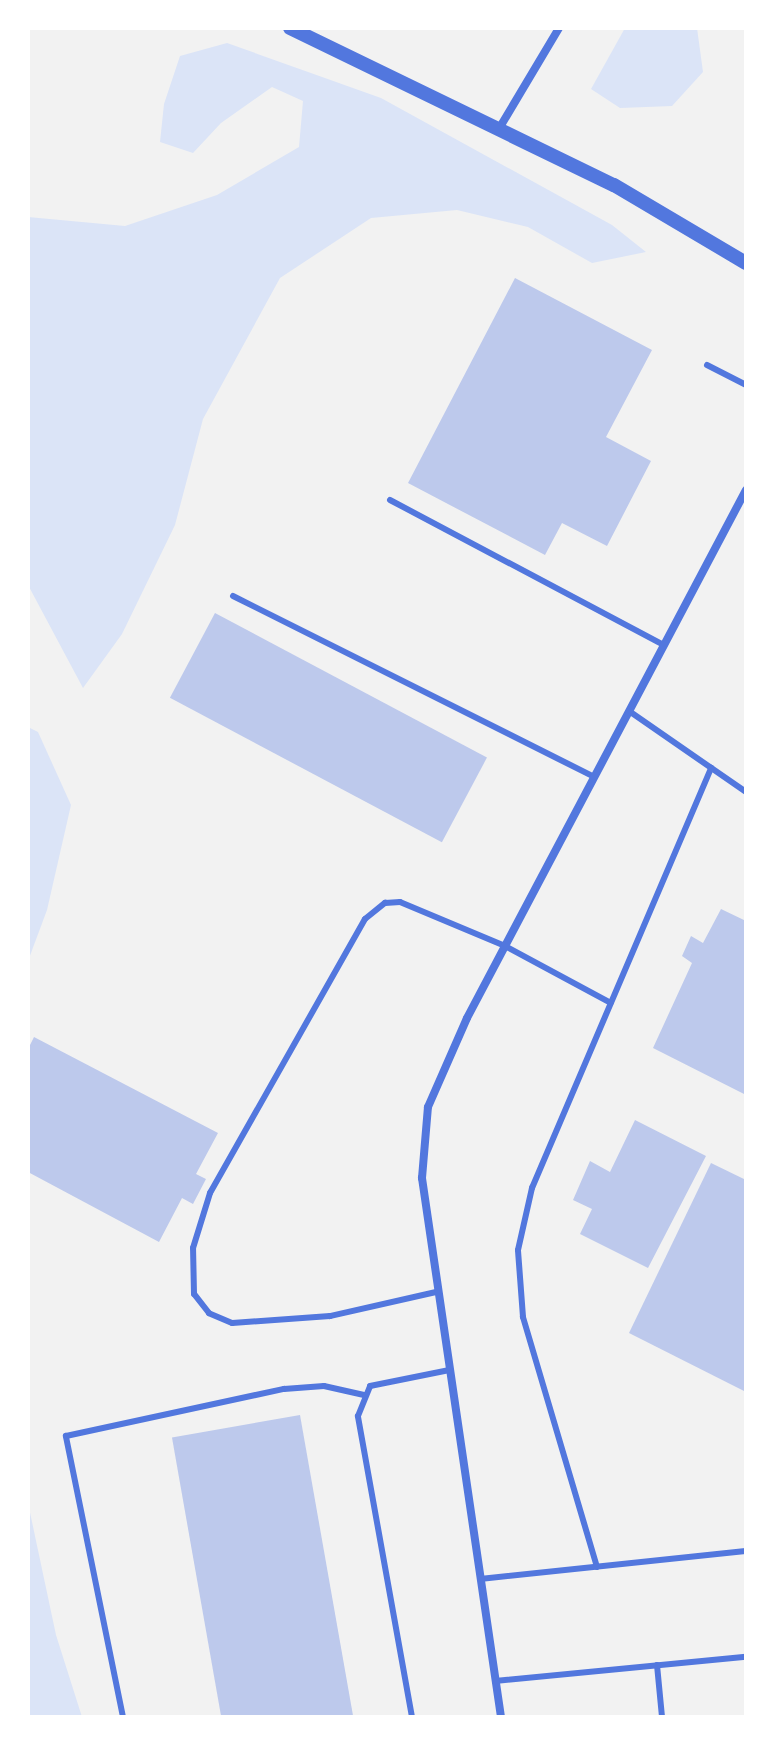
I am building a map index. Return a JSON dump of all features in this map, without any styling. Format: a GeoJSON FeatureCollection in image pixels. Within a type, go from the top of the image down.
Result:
{"type":"FeatureCollection","features":[{"type":"Feature","properties":{"kind":"street"},"geometry":{"type":"LineString","coordinates":[[290,28],[500,127],[614,185],[746,263]]}},
{"type":"Feature","properties":{"kind":"street"},"geometry":{"type":"LineString","coordinates":[[500,127],[559,28]]}},
{"type":"Feature","properties":{"kind":"street"},"geometry":{"type":"LineString","coordinates":[[501,1717],[436,1292],[422,1178],[428,1107],[505,946],[746,490]]}},
{"type":"Feature","properties":{"kind":"lane"},"geometry":{"type":"LineString","coordinates":[[707,365],[746,385]]}},
{"type":"Feature","properties":{"kind":"lane"},"geometry":{"type":"LineString","coordinates":[[390,500],[664,645]]}},
{"type":"Feature","properties":{"kind":"lane"},"geometry":{"type":"LineString","coordinates":[[233,596],[594,777]]}},
{"type":"Feature","properties":{"kind":"lane"},"geometry":{"type":"LineString","coordinates":[[629,711],[746,792]]}},
{"type":"Feature","properties":{"kind":"lane"},"geometry":{"type":"LineString","coordinates":[[597,1567],[523,1317],[518,1250],[532,1188],[711,768]]}},
{"type":"Feature","properties":{"kind":"lane"},"geometry":{"type":"LineString","coordinates":[[436,1292],[330,1316],[232,1323],[209,1313],[194,1294],[193,1248],[210,1193],[365,919],[385,903],[400,902],[505,946],[611,1003]]}},
{"type":"Feature","properties":{"kind":"lane"},"geometry":{"type":"LineString","coordinates":[[412,1717],[358,1416],[370,1386],[449,1370]]}},
{"type":"Feature","properties":{"kind":"lane"},"geometry":{"type":"LineString","coordinates":[[123,1717],[66,1436],[284,1389],[324,1386],[364,1395]]}},
{"type":"Feature","properties":{"kind":"lane"},"geometry":{"type":"LineString","coordinates":[[480,1579],[746,1551]]}},
{"type":"Feature","properties":{"kind":"lane"},"geometry":{"type":"LineString","coordinates":[[495,1681],[746,1657]]}},
{"type":"Feature","properties":{"kind":"lane"},"geometry":{"type":"LineString","coordinates":[[657,1665],[662,1717]]}},
{"type":"Feature","properties":{"kind":"shaded area"},"geometry":{"type":"Polygon","coordinates":[[[625,28],[697,28],[703,72],[672,106],[620,108],[591,89],[625,28]]]}},
{"type":"Feature","properties":{"kind":"shaded area"},"geometry":{"type":"Polygon","coordinates":[[[227,43],[381,98],[612,225],[646,252],[592,263],[528,227],[457,210],[371,218],[280,278],[203,419],[175,525],[122,634],[83,688],[28,585],[28,217],[125,226],[217,195],[299,147],[303,101],[272,87],[221,123],[193,153],[160,142],[164,104],[180,56],[227,43]]]}},
{"type":"Feature","properties":{"kind":"shaded area"},"geometry":{"type":"Polygon","coordinates":[[[28,727],[38,732],[71,805],[47,910],[28,961],[28,727]]]}},
{"type":"Feature","properties":{"kind":"shaded area"},"geometry":{"type":"Polygon","coordinates":[[[28,1503],[56,1635],[82,1717],[28,1717],[28,1503]]]}},
{"type":"Feature","properties":{"kind":"building"},"geometry":{"type":"Polygon","coordinates":[[[515,278],[652,350],[606,437],[651,461],[607,546],[562,523],[545,555],[408,483],[515,278]]]}},
{"type":"Feature","properties":{"kind":"building"},"geometry":{"type":"Polygon","coordinates":[[[215,613],[487,758],[442,842],[170,698],[215,613]]]}},
{"type":"Feature","properties":{"kind":"building"},"geometry":{"type":"Polygon","coordinates":[[[721,909],[746,921],[746,1095],[653,1048],[692,963],[682,956],[691,936],[703,943],[721,909]]]}},
{"type":"Feature","properties":{"kind":"building"},"geometry":{"type":"Polygon","coordinates":[[[34,1037],[218,1133],[196,1174],[206,1179],[193,1204],[182,1198],[159,1242],[28,1172],[28,1049],[34,1037]]]}},
{"type":"Feature","properties":{"kind":"building"},"geometry":{"type":"Polygon","coordinates":[[[635,1120],[706,1156],[648,1268],[580,1234],[592,1209],[573,1200],[590,1161],[610,1172],[635,1120]]]}},
{"type":"Feature","properties":{"kind":"building"},"geometry":{"type":"Polygon","coordinates":[[[711,1163],[746,1180],[746,1392],[629,1333],[711,1163]]]}},
{"type":"Feature","properties":{"kind":"building"},"geometry":{"type":"Polygon","coordinates":[[[300,1415],[353,1716],[221,1717],[172,1438],[300,1415]]]}}]}
